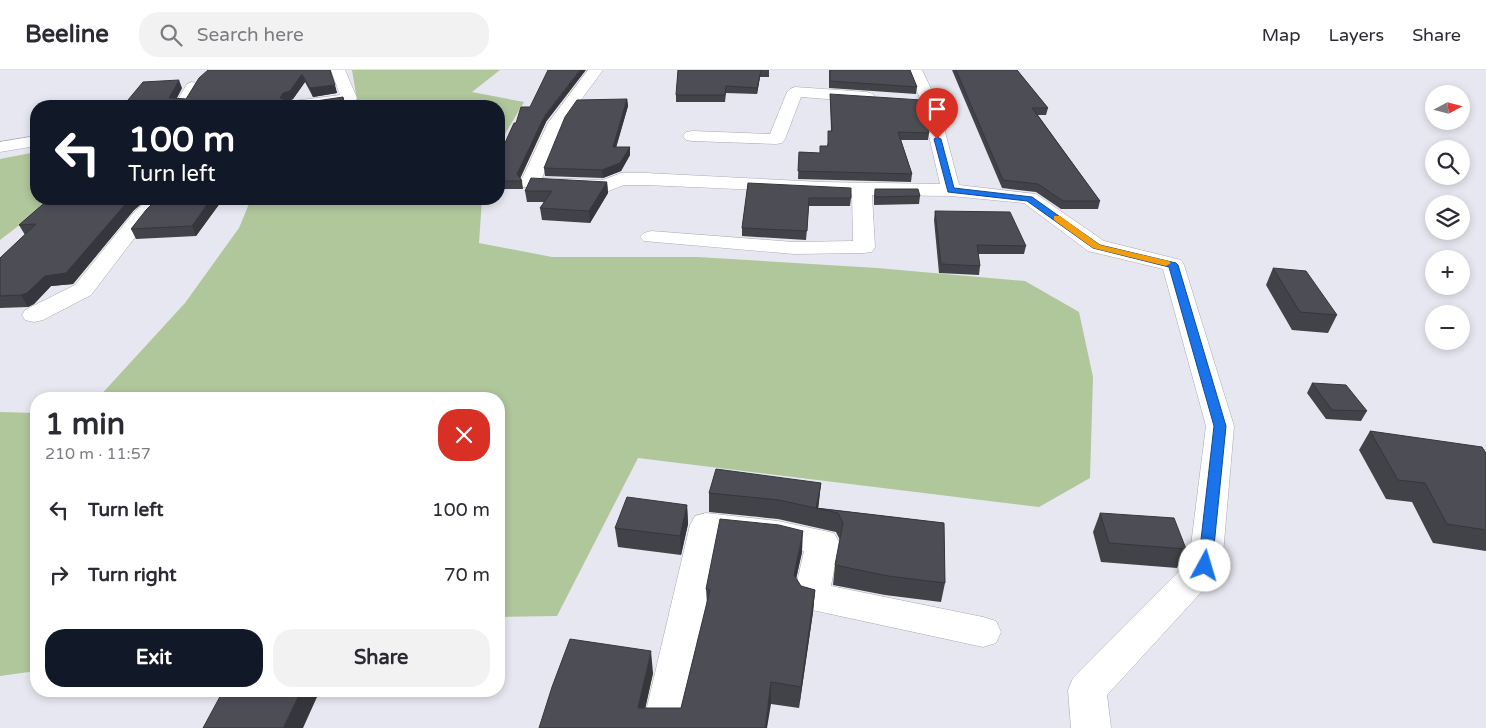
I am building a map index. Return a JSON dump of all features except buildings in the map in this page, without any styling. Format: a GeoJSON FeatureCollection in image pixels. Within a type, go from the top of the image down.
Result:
{"type":"FeatureCollection","features":[{"type":"Feature","properties":{"kind":"street"},"geometry":{"type":"LineString","coordinates":[[335,100],[349,98],[338,70]]}},
{"type":"Feature","properties":{"kind":"street"},"geometry":{"type":"LineString","coordinates":[[596,70],[556,123],[530,183],[606,186],[621,179],[646,179],[951,190],[1029,198],[1096,246],[1173,265],[1220,426],[1205,566],[1087,690],[1091,728]]}},
{"type":"Feature","properties":{"kind":"street"},"geometry":{"type":"LineString","coordinates":[[915,70],[929,102],[951,190]]}},
{"type":"Feature","properties":{"kind":"street"},"geometry":{"type":"LineString","coordinates":[[185,100],[192,87]]}},
{"type":"Feature","properties":{"kind":"street"},"geometry":{"type":"LineString","coordinates":[[692,136],[776,139],[795,92],[881,98]]}},
{"type":"Feature","properties":{"kind":"street"},"geometry":{"type":"LineString","coordinates":[[910,100],[929,102]]}},
{"type":"Feature","properties":{"kind":"street"},"geometry":{"type":"LineString","coordinates":[[0,147],[30,142]]}},
{"type":"Feature","properties":{"kind":"street"},"geometry":{"type":"LineString","coordinates":[[651,237],[794,248],[864,247],[864,209],[861,188]]}},
{"type":"Feature","properties":{"kind":"street"},"geometry":{"type":"LineString","coordinates":[[34,315],[83,290],[142,215],[153,205]]}},
{"type":"Feature","properties":{"kind":"street"},"geometry":{"type":"LineString","coordinates":[[662,728],[706,525],[778,533],[822,542],[812,596],[984,632]]}},
{"type":"Feature","properties":{"kind":"green space"},"geometry":{"type":"Polygon","coordinates":[[[352,70],[500,70],[472,92],[524,102],[505,134],[505,100],[357,100],[352,70]]]}},
{"type":"Feature","properties":{"kind":"green space"},"geometry":{"type":"Polygon","coordinates":[[[30,153],[30,205],[46,205],[0,240],[0,159],[30,153]]]}},
{"type":"Feature","properties":{"kind":"green space"},"geometry":{"type":"Polygon","coordinates":[[[249,205],[482,205],[479,243],[552,257],[697,257],[877,268],[1025,281],[1079,312],[1093,377],[1090,478],[1039,507],[638,458],[557,616],[505,617],[505,392],[103,392],[185,303],[239,228],[249,205]]]}},
{"type":"Feature","properties":{"kind":"green space"},"geometry":{"type":"Polygon","coordinates":[[[0,412],[30,413],[30,672],[0,676],[0,412]]]}},
{"type":"Feature","properties":{"kind":"slow traffic"},"geometry":{"type":"LineString","coordinates":[[1057,218],[1096,246],[1166,263]]}},
{"type":"Feature","properties":{"kind":"route"},"geometry":{"type":"LineString","coordinates":[[937,139],[951,190],[1029,198],[1096,246],[1173,265],[1220,426],[1205,566]]}}]}
